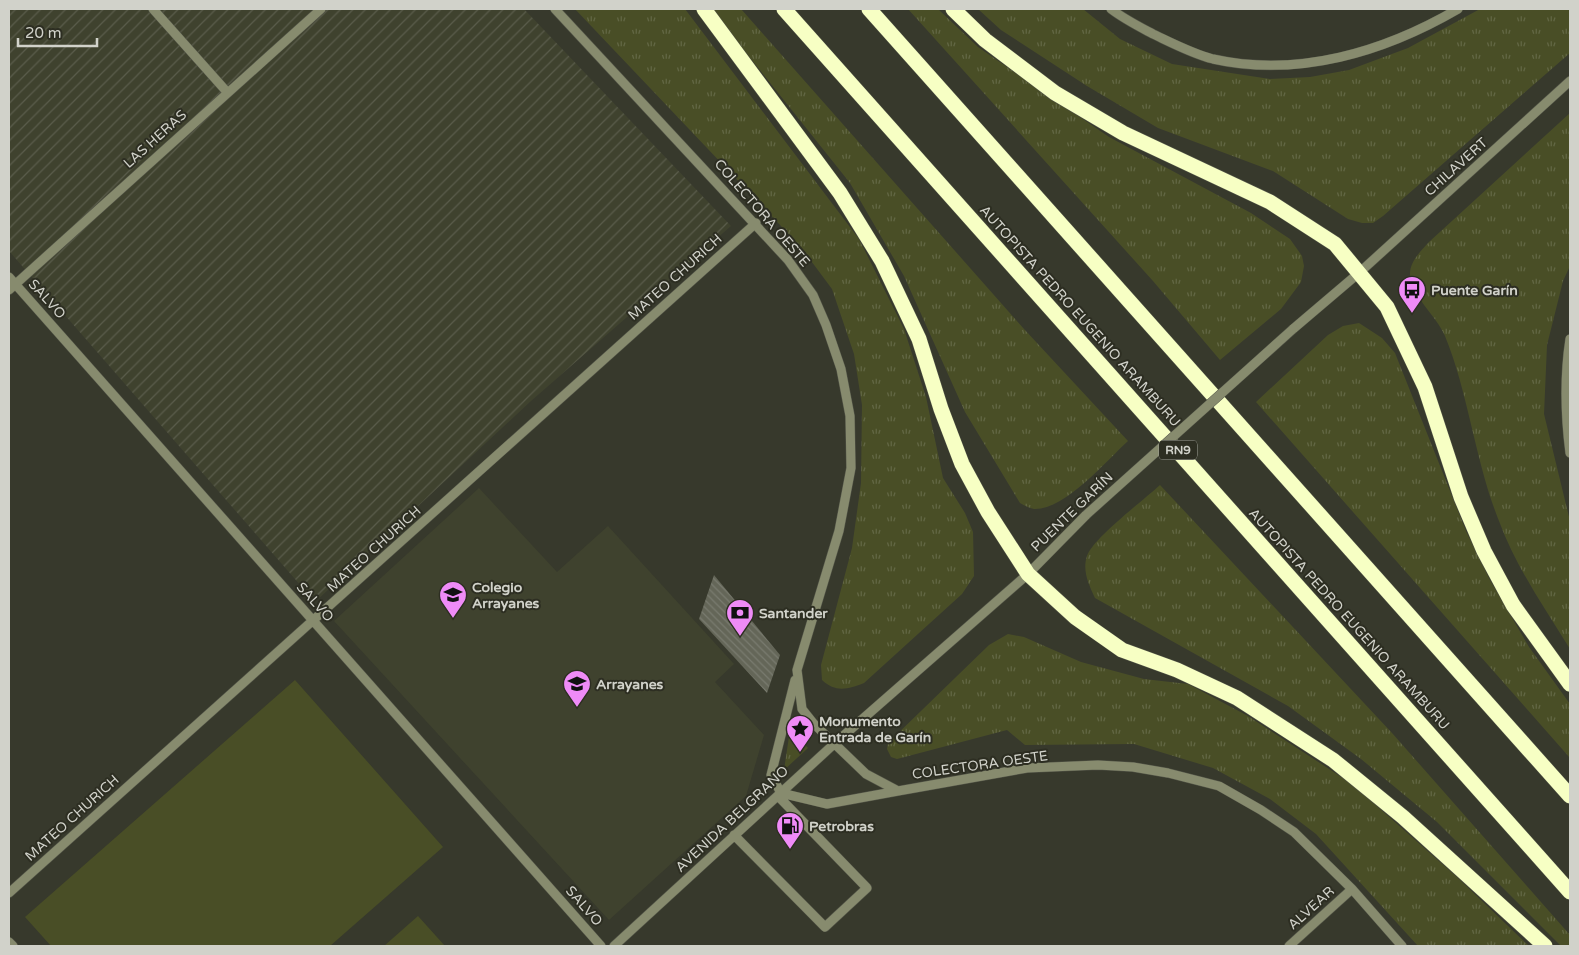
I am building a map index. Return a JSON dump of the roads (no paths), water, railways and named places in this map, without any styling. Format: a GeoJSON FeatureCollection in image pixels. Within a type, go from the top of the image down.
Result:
{"type":"FeatureCollection","features":[{"type":"Feature","properties":{"kind":"highway"},"geometry":{"type":"LineString","coordinates":[[704,9],[840,193],[882,261],[919,340],[941,408],[965,471],[1028,574],[1075,617],[1122,650],[1176,670],[1237,698],[1333,760],[1403,817],[1545,946]]}},
{"type":"Feature","properties":{"kind":"highway","name":"AUTOPISTA PEDRO EUGENIO ARAMBURU"},"geometry":{"type":"LineString","coordinates":[[784,9],[1570,892]]}},
{"type":"Feature","properties":{"kind":"highway"},"geometry":{"type":"LineString","coordinates":[[869,9],[1570,796]]}},
{"type":"Feature","properties":{"kind":"highway"},"geometry":{"type":"LineString","coordinates":[[953,9],[985,40],[1055,93],[1123,133],[1270,202],[1335,244],[1388,306],[1425,387],[1461,497],[1484,551],[1514,605],[1570,684]]}},
{"type":"Feature","properties":{"kind":"street"},"geometry":{"type":"LineString","coordinates":[[153,9],[227,92]]}},
{"type":"Feature","properties":{"kind":"street","name":"LAS HERAS"},"geometry":{"type":"LineString","coordinates":[[12,287],[321,9]]}},
{"type":"Feature","properties":{"kind":"street","name":"COLECTORA OESTE"},"geometry":{"type":"LineString","coordinates":[[555,9],[756,223],[788,260],[813,295],[841,369],[850,416],[851,468],[839,531],[797,670],[802,709],[834,744],[866,774],[898,791],[1027,768],[1098,766],[1133,767],[1168,773],[1219,786],[1261,810],[1294,832],[1352,889],[1402,946]]}},
{"type":"Feature","properties":{"kind":"street"},"geometry":{"type":"LineString","coordinates":[[1110,9],[1121,17],[1172,44],[1213,59],[1271,65],[1322,62],[1371,50],[1430,25],[1458,9]]}},
{"type":"Feature","properties":{"kind":"street","name":"CHILAVERT"},"geometry":{"type":"LineString","coordinates":[[1360,272],[1570,81]]}},
{"type":"Feature","properties":{"kind":"street","name":"MATEO CHURICH"},"geometry":{"type":"LineString","coordinates":[[9,893],[756,223]]}},
{"type":"Feature","properties":{"kind":"street","name":"PUENTE GARÍN"},"geometry":{"type":"LineString","coordinates":[[1028,574],[1086,515],[1293,329],[1360,272]]}},
{"type":"Feature","properties":{"kind":"street","name":"SALVO"},"geometry":{"type":"LineString","coordinates":[[9,277],[12,287],[314,621],[601,946]]}},
{"type":"Feature","properties":{"kind":"street"},"geometry":{"type":"LineString","coordinates":[[1570,339],[1566,364],[1565,413],[1570,453]]}},
{"type":"Feature","properties":{"kind":"street","name":"AVENIDA BELGRANO"},"geometry":{"type":"LineString","coordinates":[[614,946],[834,744],[1028,574]]}},
{"type":"Feature","properties":{"kind":"street"},"geometry":{"type":"LineString","coordinates":[[734,836],[825,927],[867,888],[780,794],[771,775],[797,670]]}},
{"type":"Feature","properties":{"kind":"street"},"geometry":{"type":"LineString","coordinates":[[780,794],[826,804],[898,791]]}},
{"type":"Feature","properties":{"kind":"street","name":"ALVEAR"},"geometry":{"type":"LineString","coordinates":[[1289,946],[1352,889]]}},
{"type":"Feature","properties":{"kind":"street"},"geometry":{"type":"LineString","coordinates":[[9,942],[13,946]]}},
{"type":"Feature","properties":{"kind":"place","name":"Puente Garín"},"geometry":{"type":"Point","coordinates":[1412,314]}},
{"type":"Feature","properties":{"kind":"place","name":"Colegio Arrayanes"},"geometry":{"type":"Point","coordinates":[453,619]}},
{"type":"Feature","properties":{"kind":"place","name":"Santander"},"geometry":{"type":"Point","coordinates":[740,637]}},
{"type":"Feature","properties":{"kind":"place","name":"Arrayanes"},"geometry":{"type":"Point","coordinates":[577,708]}},
{"type":"Feature","properties":{"kind":"place","name":"Monumento Entrada de Garín"},"geometry":{"type":"Point","coordinates":[800,753]}},
{"type":"Feature","properties":{"kind":"place","name":"Petrobras"},"geometry":{"type":"Point","coordinates":[790,850]}}]}
